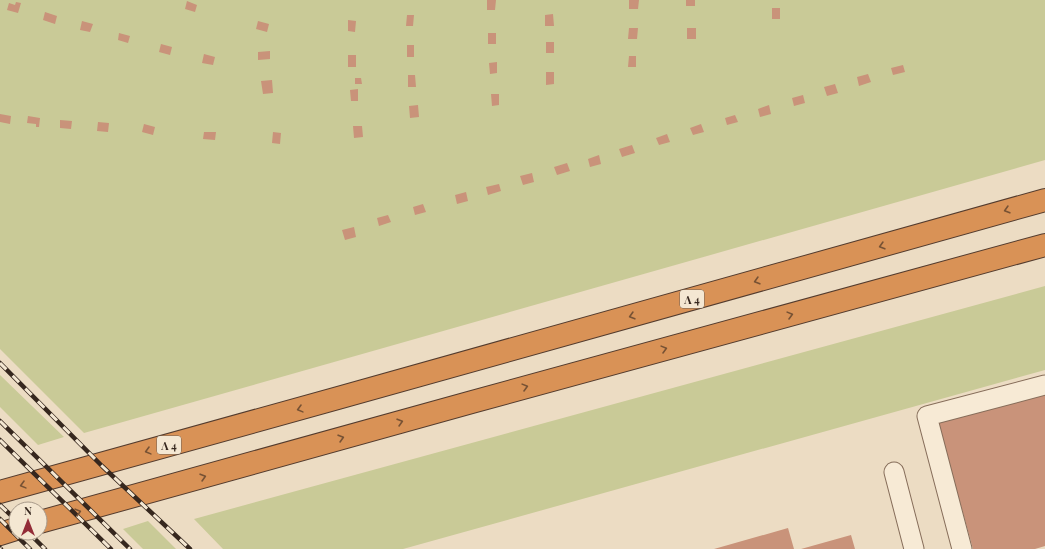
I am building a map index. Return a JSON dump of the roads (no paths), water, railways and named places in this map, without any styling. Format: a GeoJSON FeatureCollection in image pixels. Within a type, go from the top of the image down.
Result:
{"type":"FeatureCollection","features":[{"type":"Feature","properties":{"kind":"highway","name":"A 4"},"geometry":{"type":"LineString","coordinates":[[0,492],[1045,200]]}},
{"type":"Feature","properties":{"kind":"highway"},"geometry":{"type":"LineString","coordinates":[[48,520],[1045,245]]}},
{"type":"Feature","properties":{"kind":"lane"},"geometry":{"type":"LineString","coordinates":[[962,549],[927,416],[1045,385]]}},
{"type":"Feature","properties":{"kind":"lane"},"geometry":{"type":"LineString","coordinates":[[894,472],[914,549]]}},
{"type":"Feature","properties":{"kind":"railway"},"geometry":{"type":"LineString","coordinates":[[0,363],[102,466],[190,549]]}},
{"type":"Feature","properties":{"kind":"railway"},"geometry":{"type":"LineString","coordinates":[[0,421],[130,549]]}},
{"type":"Feature","properties":{"kind":"railway"},"geometry":{"type":"LineString","coordinates":[[0,440],[111,549]]}},
{"type":"Feature","properties":{"kind":"railway"},"geometry":{"type":"LineString","coordinates":[[0,505],[8,512]]}},
{"type":"Feature","properties":{"kind":"railway"},"geometry":{"type":"LineString","coordinates":[[0,519],[30,549]]}},
{"type":"Feature","properties":{"kind":"railway"},"geometry":{"type":"LineString","coordinates":[[37,541],[45,549]]}}]}
